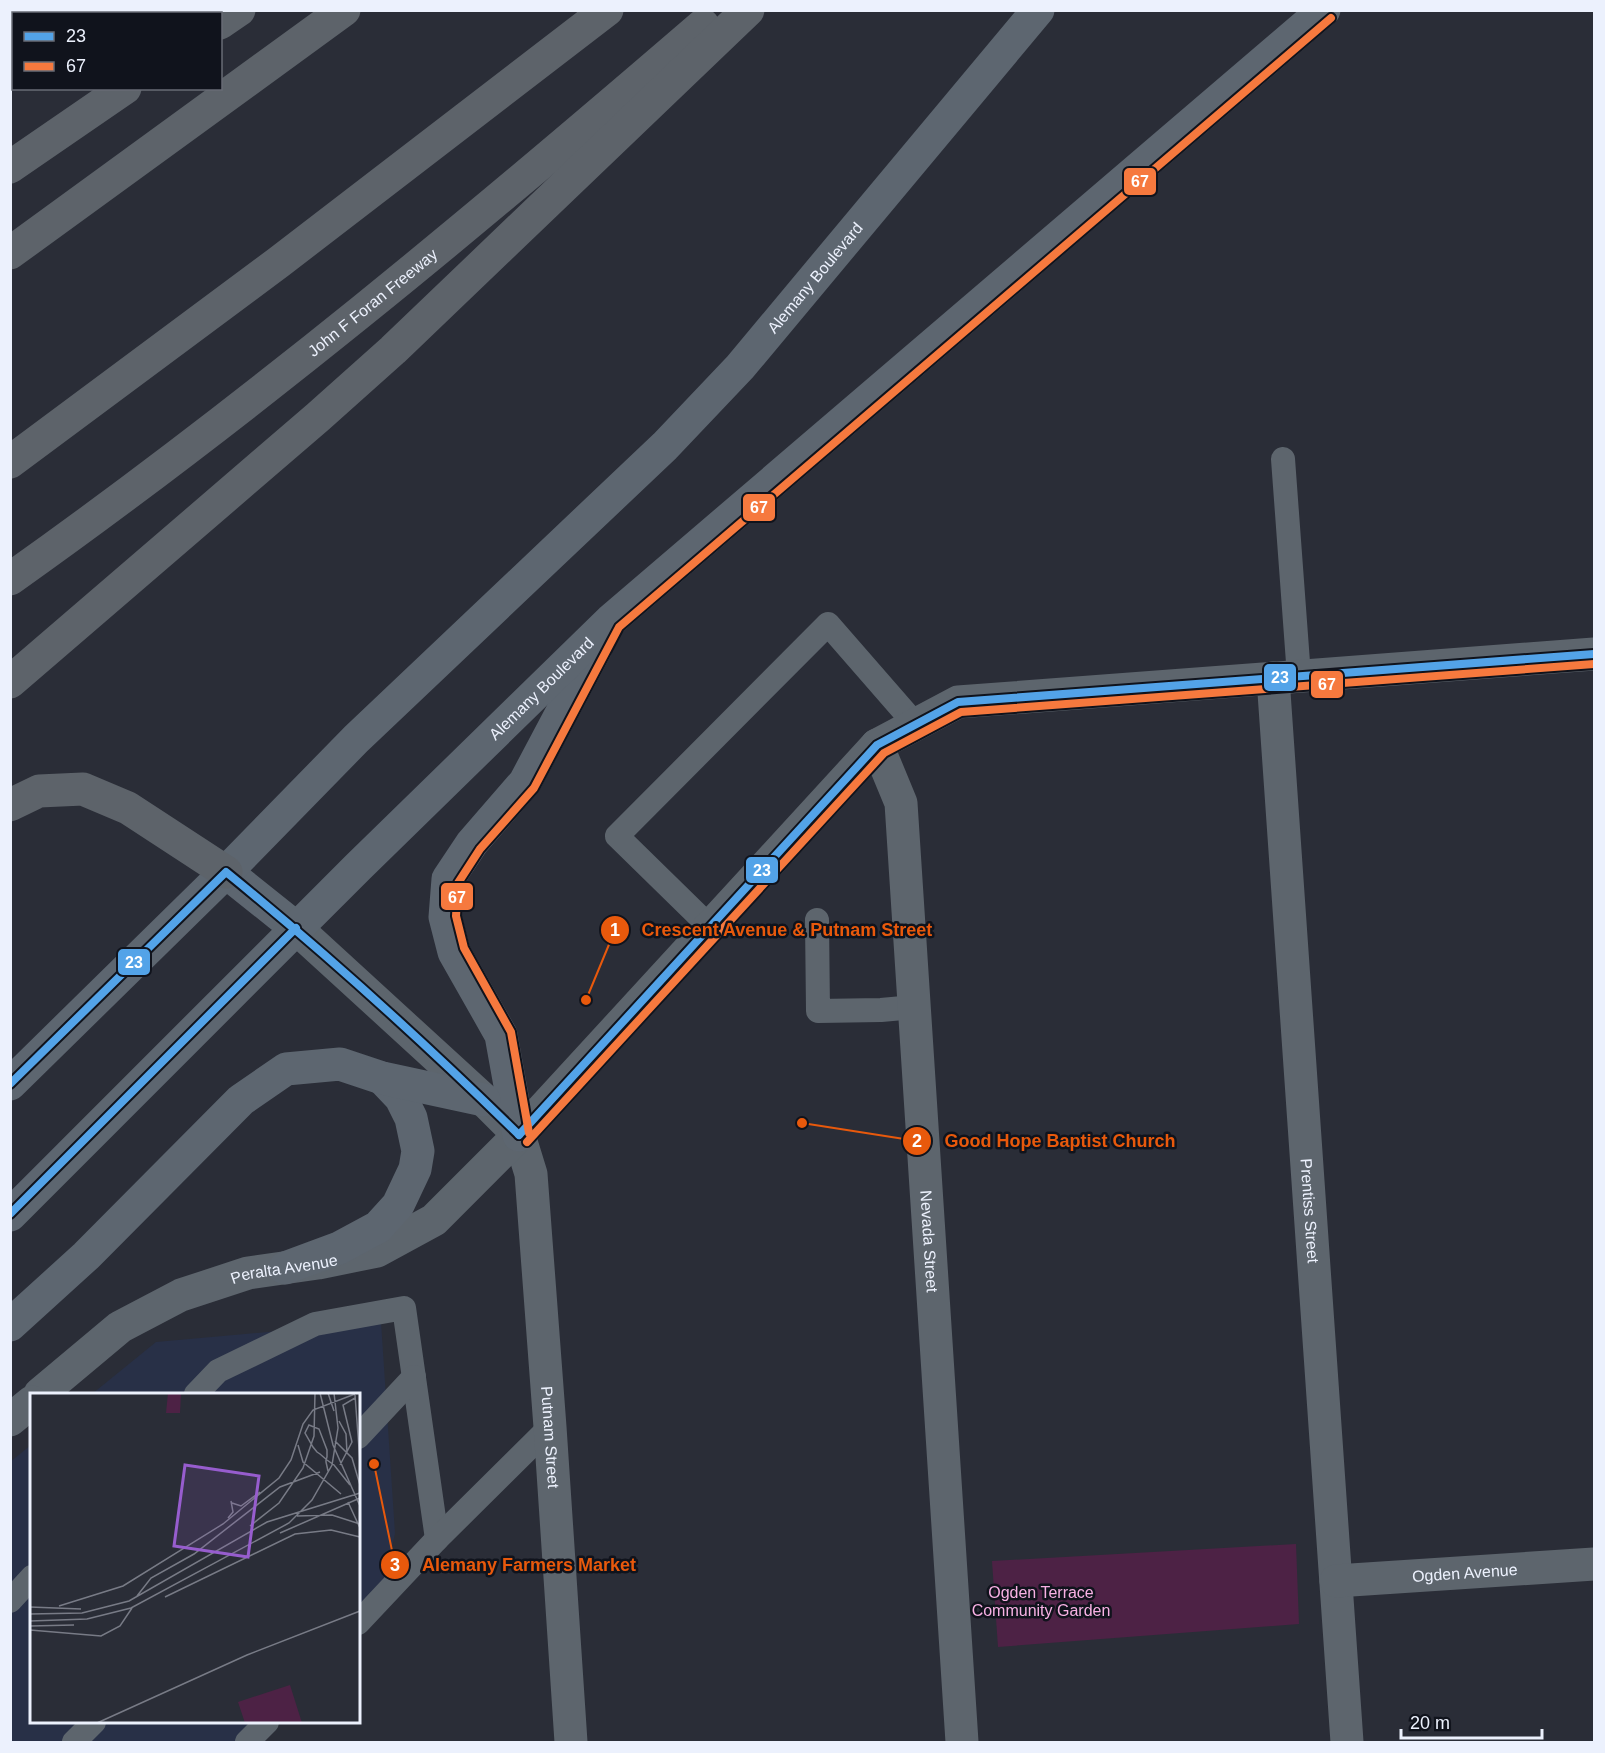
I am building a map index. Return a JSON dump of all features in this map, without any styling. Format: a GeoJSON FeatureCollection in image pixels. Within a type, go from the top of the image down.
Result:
{"type":"FeatureCollection","features":[{"type":"Feature","properties":{"kind":"highway"},"geometry":{"type":"LineString","coordinates":[[222,22],[239,10]]}},
{"type":"Feature","properties":{"kind":"highway"},"geometry":{"type":"LineString","coordinates":[[10,253],[344,10]]}},
{"type":"Feature","properties":{"kind":"highway"},"geometry":{"type":"LineString","coordinates":[[10,462],[279,262],[607,10]]}},
{"type":"Feature","properties":{"kind":"highway","name":"John F Foran Freeway"},"geometry":{"type":"LineString","coordinates":[[10,579],[186,449],[323,341],[513,186],[720,10]]}},
{"type":"Feature","properties":{"kind":"highway"},"geometry":{"type":"LineString","coordinates":[[10,682],[393,350],[748,10]]}},
{"type":"Feature","properties":{"kind":"highway"},"geometry":{"type":"LineString","coordinates":[[10,167],[122,90]]}},
{"type":"Feature","properties":{"kind":"highway"},"geometry":{"type":"LineString","coordinates":[[10,805],[39,792],[83,789],[128,808],[226,872]]}},
{"type":"Feature","properties":{"kind":"main road","name":"Alemany Boulevard"},"geometry":{"type":"LineString","coordinates":[[10,1084],[226,872],[356,739],[680,430],[740,367],[1038,10]]}},
{"type":"Feature","properties":{"kind":"main road","name":"Alemany Boulevard"},"geometry":{"type":"LineString","coordinates":[[10,1215],[296,928],[611,620],[1324,10]]}},
{"type":"Feature","properties":{"kind":"main road"},"geometry":{"type":"LineString","coordinates":[[519,1135],[501,1035],[454,952],[445,917],[448,879],[472,843],[525,782],[611,620]]}},
{"type":"Feature","properties":{"kind":"main road"},"geometry":{"type":"LineString","coordinates":[[226,872],[296,928]]}},
{"type":"Feature","properties":{"kind":"main road"},"geometry":{"type":"LineString","coordinates":[[10,1325],[86,1256],[241,1100],[286,1069],[340,1064],[382,1078],[484,1100]]}},
{"type":"Feature","properties":{"kind":"main road"},"geometry":{"type":"LineString","coordinates":[[285,1268],[339,1248],[378,1227],[398,1205],[415,1169],[418,1151],[411,1118],[401,1098],[382,1078]]}},
{"type":"Feature","properties":{"kind":"street","name":"Peralta Avenue"},"geometry":{"type":"LineString","coordinates":[[42,1393],[120,1327],[181,1295],[248,1273],[377,1251],[434,1220],[519,1135],[878,745],[958,702],[1594,654]]}},
{"type":"Feature","properties":{"kind":"street","name":"Prentiss Street"},"geometry":{"type":"LineString","coordinates":[[1286,677],[1347,1743]]}},
{"type":"Feature","properties":{"kind":"street","name":"Nevada Street"},"geometry":{"type":"LineString","coordinates":[[878,745],[901,803],[962,1743]]}},
{"type":"Feature","properties":{"kind":"street"},"geometry":{"type":"LineString","coordinates":[[296,928],[484,1100],[519,1135]]}},
{"type":"Feature","properties":{"kind":"street","name":"Putnam Street"},"geometry":{"type":"LineString","coordinates":[[519,1135],[531,1174],[571,1743]]}},
{"type":"Feature","properties":{"kind":"street"},"geometry":{"type":"LineString","coordinates":[[10,1420],[30,1404]]}},
{"type":"Feature","properties":{"kind":"street","name":"Ogden Avenue"},"geometry":{"type":"LineString","coordinates":[[1336,1581],[1594,1564]]}},
{"type":"Feature","properties":{"kind":"lane"},"geometry":{"type":"LineString","coordinates":[[1283,459],[1286,677]]}},
{"type":"Feature","properties":{"kind":"lane"},"geometry":{"type":"LineString","coordinates":[[710,927],[617,836],[828,624],[916,725]]}},
{"type":"Feature","properties":{"kind":"lane"},"geometry":{"type":"LineString","coordinates":[[817,920],[818,1011],[914,1007]]}},
{"type":"Feature","properties":{"kind":"lane"},"geometry":{"type":"LineString","coordinates":[[198,1393],[218,1371],[315,1324],[404,1308],[437,1539]]}},
{"type":"Feature","properties":{"kind":"lane"},"geometry":{"type":"LineString","coordinates":[[360,1435],[414,1377]]}},
{"type":"Feature","properties":{"kind":"lane"},"geometry":{"type":"LineString","coordinates":[[360,1621],[437,1539],[550,1427]]}},
{"type":"Feature","properties":{"kind":"lane"},"geometry":{"type":"LineString","coordinates":[[10,1601],[30,1579]]}},
{"type":"Feature","properties":{"kind":"lane"},"geometry":{"type":"LineString","coordinates":[[74,1743],[93,1723]]}},
{"type":"Feature","properties":{"kind":"lane"},"geometry":{"type":"LineString","coordinates":[[247,1743],[266,1723]]}},
{"type":"Feature","properties":{"kind":"shaded area"},"geometry":{"type":"Polygon","coordinates":[[[11,11],[114,11],[12,12],[11,80],[11,11]]]}},
{"type":"Feature","properties":{"kind":"shaded area"},"geometry":{"type":"Polygon","coordinates":[[[381,1322],[395,1533],[384,1586],[360,1612],[360,1393],[93,1393],[156,1342],[381,1322]]]}},
{"type":"Feature","properties":{"kind":"shaded area"},"geometry":{"type":"Polygon","coordinates":[[[30,1446],[30,1723],[256,1723],[237,1742],[11,1742],[10,1462],[30,1446]]]}},
{"type":"Feature","properties":{"kind":"green space","name":"Ogden Terrace Community Garden"},"geometry":{"type":"Polygon","coordinates":[[[1296,1544],[1299,1624],[998,1647],[992,1561],[1296,1544]]]}},
{"type":"Feature","properties":{"kind":"transit line","name":"67"},"geometry":{"type":"LineString","coordinates":[[529,1133],[511,1032],[464,948],[456,916],[458,883],[480,849],[534,788],[619,627],[1331,18]]}},
{"type":"Feature","properties":{"kind":"transit line","name":"23"},"geometry":{"type":"LineString","coordinates":[[519,1135],[877,745],[958,702],[1594,654]]}},
{"type":"Feature","properties":{"kind":"transit line","name":"67"},"geometry":{"type":"LineString","coordinates":[[527,1142],[884,753],[961,712],[1594,664]]}},
{"type":"Feature","properties":{"kind":"transit line","name":"23"},"geometry":{"type":"LineString","coordinates":[[10,1084],[226,872],[376,1000],[519,1135]]}},
{"type":"Feature","properties":{"kind":"transit line","name":"23"},"geometry":{"type":"LineString","coordinates":[[10,1214],[296,928]]}},
{"type":"Feature","properties":{"kind":"place","name":"Crescent Avenue & Putnam Street"},"geometry":{"type":"Point","coordinates":[586,1000]}},
{"type":"Feature","properties":{"kind":"place","name":"Good Hope Baptist Church"},"geometry":{"type":"Point","coordinates":[802,1123]}},
{"type":"Feature","properties":{"kind":"place","name":"Alemany Farmers Market"},"geometry":{"type":"Point","coordinates":[374,1464]}}]}
